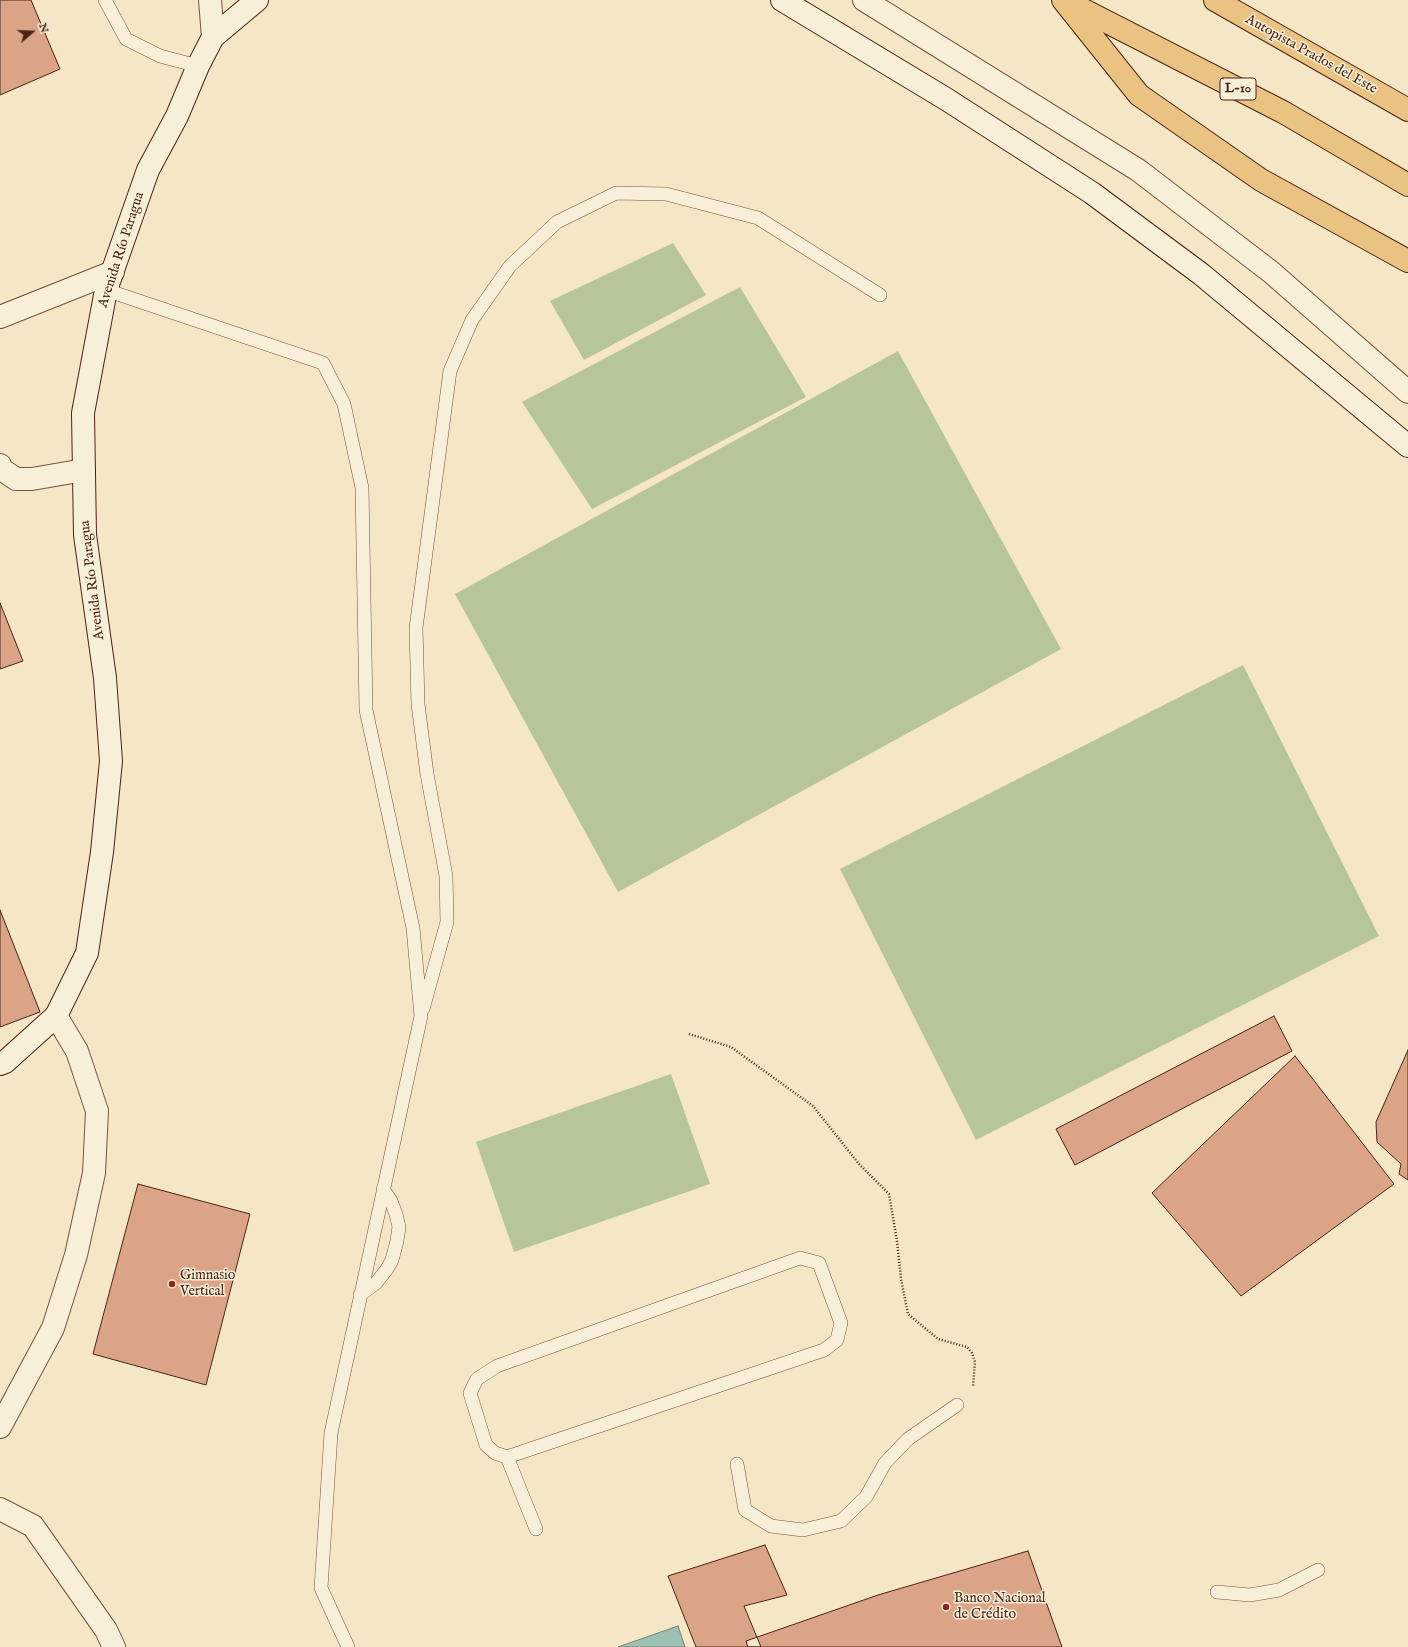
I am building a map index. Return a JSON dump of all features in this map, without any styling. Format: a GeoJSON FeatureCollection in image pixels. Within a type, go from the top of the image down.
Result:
{"type":"FeatureCollection","features":[{"type":"Feature","properties":{"kind":"highway","name":"L-10"},"geometry":{"type":"LineString","coordinates":[[1063,0],[1282,112],[1408,185]]}},
{"type":"Feature","properties":{"kind":"highway"},"geometry":{"type":"LineString","coordinates":[[1063,0],[1139,95],[1261,180],[1408,261]]}},
{"type":"Feature","properties":{"kind":"highway","name":"Autopista Prados del Este"},"geometry":{"type":"LineString","coordinates":[[1215,0],[1408,110]]}},
{"type":"Feature","properties":{"kind":"main road"},"geometry":{"type":"LineString","coordinates":[[210,0],[213,37]]}},
{"type":"Feature","properties":{"kind":"main road"},"geometry":{"type":"LineString","coordinates":[[213,37],[257,0]]}},
{"type":"Feature","properties":{"kind":"main road"},"geometry":{"type":"LineString","coordinates":[[782,0],[946,98],[1092,193],[1201,274],[1408,446]]}},
{"type":"Feature","properties":{"kind":"main road"},"geometry":{"type":"LineString","coordinates":[[864,0],[1138,170],[1271,272],[1408,392]]}},
{"type":"Feature","properties":{"kind":"main road","name":"Avenida Río Paragua"},"geometry":{"type":"LineString","coordinates":[[0,1064],[6,1062],[56,1016],[87,954],[102,852],[111,761],[105,678],[85,535],[83,413],[109,281],[148,170],[177,116],[198,66],[213,37]]}},
{"type":"Feature","properties":{"kind":"main road"},"geometry":{"type":"LineString","coordinates":[[0,317],[109,281]]}},
{"type":"Feature","properties":{"kind":"main road"},"geometry":{"type":"LineString","coordinates":[[0,465],[1,469],[16,479],[32,479],[84,470]]}},
{"type":"Feature","properties":{"kind":"main road"},"geometry":{"type":"LineString","coordinates":[[0,1427],[53,1328],[76,1255],[94,1173],[98,1111],[78,1051],[56,1016]]}},
{"type":"Feature","properties":{"kind":"main road"},"geometry":{"type":"LineString","coordinates":[[0,1509],[33,1526],[106,1630],[114,1647]]}},
{"type":"Feature","properties":{"kind":"lane"},"geometry":{"type":"LineString","coordinates":[[105,0],[126,39],[160,56],[198,66]]}},
{"type":"Feature","properties":{"kind":"lane"},"geometry":{"type":"LineString","coordinates":[[348,1647],[321,1588],[331,1433],[421,1016],[447,922],[446,884],[427,774],[418,704],[416,628],[450,370],[472,320],[510,266],[557,222],[616,193],[666,194],[758,218],[880,295]]}},
{"type":"Feature","properties":{"kind":"lane"},"geometry":{"type":"LineString","coordinates":[[109,281],[323,363],[344,404],[362,488],[366,710],[413,928],[421,1016]]}},
{"type":"Feature","properties":{"kind":"lane"},"geometry":{"type":"LineString","coordinates":[[360,1295],[376,1283],[387,1268],[392,1260],[397,1241],[399,1227],[396,1214],[391,1201],[383,1190]]}},
{"type":"Feature","properties":{"kind":"lane"},"geometry":{"type":"LineString","coordinates":[[507,1457],[824,1350],[837,1340],[842,1323],[819,1263],[800,1258],[497,1366],[477,1379],[470,1393],[486,1445],[495,1453],[507,1457],[536,1529]]}},
{"type":"Feature","properties":{"kind":"lane"},"geometry":{"type":"LineString","coordinates":[[737,1464],[745,1510],[771,1526],[803,1530],[841,1521],[866,1497],[885,1463],[908,1439],[957,1405]]}},
{"type":"Feature","properties":{"kind":"lane"},"geometry":{"type":"LineString","coordinates":[[1216,1592],[1250,1595],[1279,1590],[1318,1570]]}},
{"type":"Feature","properties":{"kind":"path"},"geometry":{"type":"LineString","coordinates":[[689,1034],[732,1047],[813,1106],[859,1164],[889,1194],[897,1241],[901,1279],[908,1314],[938,1339],[967,1347],[972,1353],[975,1362],[972,1392]]}},
{"type":"Feature","properties":{"kind":"green space"},"geometry":{"type":"Polygon","coordinates":[[[673,243],[706,295],[584,360],[550,301],[673,243]]]}},
{"type":"Feature","properties":{"kind":"green space"},"geometry":{"type":"Polygon","coordinates":[[[740,287],[806,397],[592,509],[522,402],[740,287]]]}},
{"type":"Feature","properties":{"kind":"green space"},"geometry":{"type":"Polygon","coordinates":[[[898,351],[1061,649],[618,892],[455,594],[898,351]]]}},
{"type":"Feature","properties":{"kind":"green space"},"geometry":{"type":"Polygon","coordinates":[[[1243,665],[1379,936],[976,1140],[840,869],[1243,665]]]}},
{"type":"Feature","properties":{"kind":"green space"},"geometry":{"type":"Polygon","coordinates":[[[671,1074],[710,1184],[514,1252],[476,1142],[671,1074]]]}},
{"type":"Feature","properties":{"kind":"water"},"geometry":{"type":"Polygon","coordinates":[[[678,1626],[685,1647],[618,1647],[678,1626]]]}},
{"type":"Feature","properties":{"kind":"building"},"geometry":{"type":"Polygon","coordinates":[[[0,0],[31,0],[60,69],[0,95],[0,0]]]}},
{"type":"Feature","properties":{"kind":"building"},"geometry":{"type":"Polygon","coordinates":[[[0,603],[23,661],[0,669],[0,603]]]}},
{"type":"Feature","properties":{"kind":"building"},"geometry":{"type":"Polygon","coordinates":[[[0,910],[40,1012],[0,1027],[0,910]]]}},
{"type":"Feature","properties":{"kind":"building"},"geometry":{"type":"Polygon","coordinates":[[[1274,1016],[1292,1051],[1075,1165],[1056,1129],[1274,1016]]]}},
{"type":"Feature","properties":{"kind":"building"},"geometry":{"type":"Polygon","coordinates":[[[1408,1050],[1408,1180],[1399,1174],[1401,1164],[1377,1142],[1376,1122],[1408,1050]]]}},
{"type":"Feature","properties":{"kind":"building"},"geometry":{"type":"Polygon","coordinates":[[[1295,1056],[1394,1184],[1241,1296],[1152,1193],[1295,1056]]]}},
{"type":"Feature","properties":{"kind":"building","name":"Gimnasio Vertical"},"geometry":{"type":"Polygon","coordinates":[[[138,1184],[250,1214],[206,1385],[93,1354],[138,1184]]]}},
{"type":"Feature","properties":{"kind":"building"},"geometry":{"type":"Polygon","coordinates":[[[765,1545],[787,1595],[744,1606],[761,1647],[696,1647],[668,1576],[765,1545]]]}},
{"type":"Feature","properties":{"kind":"building"},"geometry":{"type":"Polygon","coordinates":[[[1028,1551],[1062,1647],[748,1647],[746,1641],[878,1595],[1028,1551]]]}},
{"type":"Feature","properties":{"kind":"place","name":"Gimnasio Vertical"},"geometry":{"type":"Point","coordinates":[172,1284]}},
{"type":"Feature","properties":{"kind":"place","name":"Banco Nacional de Crédito"},"geometry":{"type":"Point","coordinates":[946,1607]}}]}
